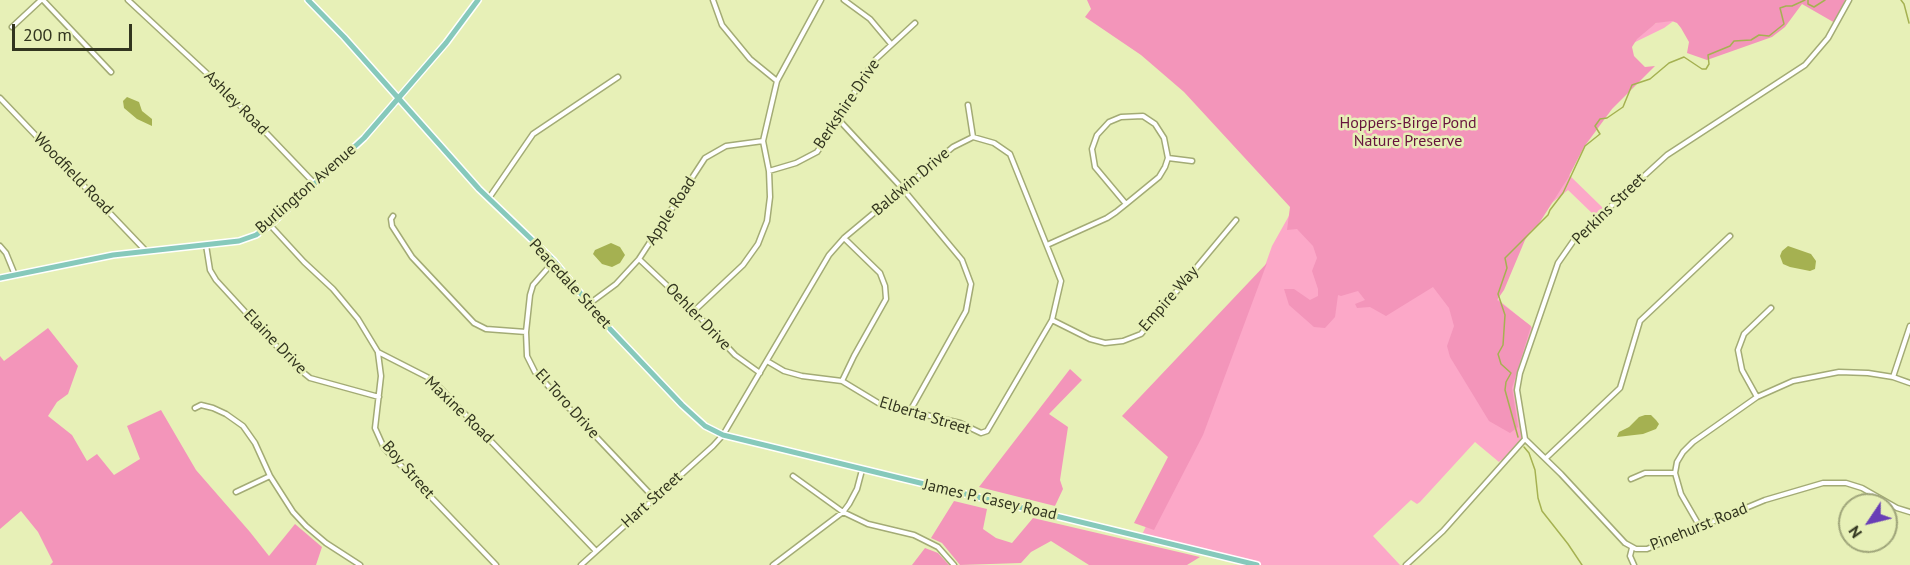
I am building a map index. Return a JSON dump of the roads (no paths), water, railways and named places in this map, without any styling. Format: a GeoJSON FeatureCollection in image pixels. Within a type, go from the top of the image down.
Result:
{"type":"FeatureCollection","features":[{"type":"Feature","properties":{"kind":"main road","name":"Peacedale Street"},"geometry":{"type":"LineString","coordinates":[[308,0],[345,37],[488,199],[554,261],[589,304],[682,405],[705,426],[723,435]]}},
{"type":"Feature","properties":{"kind":"main road","name":"Burlington Avenue"},"geometry":{"type":"LineString","coordinates":[[0,278],[113,255],[247,239],[270,225],[364,138],[399,100],[478,0]]}},
{"type":"Feature","properties":{"kind":"main road","name":"James P. Casey Road"},"geometry":{"type":"LineString","coordinates":[[723,435],[1257,565]]}},
{"type":"Feature","properties":{"kind":"street"},"geometry":{"type":"LineString","coordinates":[[12,27],[42,0],[111,72]]}},
{"type":"Feature","properties":{"kind":"street","name":"Ashley Road"},"geometry":{"type":"LineString","coordinates":[[128,0],[228,93],[315,184]]}},
{"type":"Feature","properties":{"kind":"street"},"geometry":{"type":"LineString","coordinates":[[713,0],[722,25],[750,59],[777,81]]}},
{"type":"Feature","properties":{"kind":"street"},"geometry":{"type":"LineString","coordinates":[[694,311],[743,265],[758,244],[767,221],[770,197],[769,171],[763,141],[777,81],[821,0]]}},
{"type":"Feature","properties":{"kind":"street"},"geometry":{"type":"LineString","coordinates":[[844,0],[870,19],[891,44]]}},
{"type":"Feature","properties":{"kind":"street","name":"Perkins Street"},"geometry":{"type":"LineString","coordinates":[[1525,439],[1517,390],[1520,374],[1558,263],[1574,240],[1667,155],[1805,65],[1828,38],[1849,0]]}},
{"type":"Feature","properties":{"kind":"street","name":"Berkshire Drive"},"geometry":{"type":"LineString","coordinates":[[769,171],[796,163],[817,152],[876,59],[915,22]]}},
{"type":"Feature","properties":{"kind":"street"},"geometry":{"type":"LineString","coordinates":[[488,199],[532,134],[618,77]]}},
{"type":"Feature","properties":{"kind":"street","name":"Woodfield Road"},"geometry":{"type":"LineString","coordinates":[[0,98],[145,250]]}},
{"type":"Feature","properties":{"kind":"street"},"geometry":{"type":"LineString","coordinates":[[968,105],[973,137],[994,143],[1010,154],[1047,245],[1061,281],[1052,320]]}},
{"type":"Feature","properties":{"kind":"street"},"geometry":{"type":"LineString","coordinates":[[1047,245],[1107,218],[1126,204],[1159,177],[1168,158],[1164,138],[1155,124],[1143,116],[1121,117],[1109,122],[1097,135],[1092,149],[1095,167],[1126,204]]}},
{"type":"Feature","properties":{"kind":"street"},"geometry":{"type":"LineString","coordinates":[[839,120],[902,188],[962,260],[971,284],[966,311],[910,411]]}},
{"type":"Feature","properties":{"kind":"street","name":"Baldwin Drive"},"geometry":{"type":"LineString","coordinates":[[723,435],[829,255],[844,238],[952,147],[973,137]]}},
{"type":"Feature","properties":{"kind":"street","name":"Apple Road"},"geometry":{"type":"LineString","coordinates":[[589,304],[616,284],[639,259],[705,158],[726,146],[763,141]]}},
{"type":"Feature","properties":{"kind":"street"},"geometry":{"type":"LineString","coordinates":[[1168,158],[1192,161]]}},
{"type":"Feature","properties":{"kind":"street"},"geometry":{"type":"LineString","coordinates":[[393,216],[392,226],[412,257],[474,323],[486,329],[526,332]]}},
{"type":"Feature","properties":{"kind":"street","name":"Empire Way"},"geometry":{"type":"LineString","coordinates":[[1052,320],[1090,339],[1105,343],[1123,341],[1141,334],[1236,220]]}},
{"type":"Feature","properties":{"kind":"street"},"geometry":{"type":"LineString","coordinates":[[270,225],[333,289],[358,320],[378,352]]}},
{"type":"Feature","properties":{"kind":"street"},"geometry":{"type":"LineString","coordinates":[[1546,458],[1620,388],[1640,321],[1730,236]]}},
{"type":"Feature","properties":{"kind":"street"},"geometry":{"type":"LineString","coordinates":[[842,381],[886,299],[885,286],[880,273],[844,238]]}},
{"type":"Feature","properties":{"kind":"street","name":"Elaine Drive"},"geometry":{"type":"LineString","coordinates":[[206,245],[210,270],[216,280],[294,365],[310,378],[379,397]]}},
{"type":"Feature","properties":{"kind":"street"},"geometry":{"type":"LineString","coordinates":[[0,246],[6,253],[15,276]]}},
{"type":"Feature","properties":{"kind":"street","name":"Oehler Drive"},"geometry":{"type":"LineString","coordinates":[[639,259],[694,311],[735,355],[760,373]]}},
{"type":"Feature","properties":{"kind":"street","name":"El Toro Drive"},"geometry":{"type":"LineString","coordinates":[[554,261],[533,285],[530,295],[526,332],[527,356],[535,372],[654,498]]}},
{"type":"Feature","properties":{"kind":"street"},"geometry":{"type":"LineString","coordinates":[[1757,397],[1742,370],[1738,350],[1744,334],[1771,308]]}},
{"type":"Feature","properties":{"kind":"street","name":"Elberta Street"},"geometry":{"type":"LineString","coordinates":[[767,361],[784,371],[842,381],[880,404],[960,423],[984,433],[990,427],[1052,320]]}},
{"type":"Feature","properties":{"kind":"street"},"geometry":{"type":"LineString","coordinates":[[1893,377],[1910,326]]}},
{"type":"Feature","properties":{"kind":"street","name":"Boy Street"},"geometry":{"type":"LineString","coordinates":[[378,352],[381,376],[375,428],[384,448],[496,565]]}},
{"type":"Feature","properties":{"kind":"street","name":"Maxine Road"},"geometry":{"type":"LineString","coordinates":[[378,352],[427,376],[596,550]]}},
{"type":"Feature","properties":{"kind":"street"},"geometry":{"type":"LineString","coordinates":[[1700,526],[1681,494],[1675,473],[1677,462],[1693,442],[1757,397],[1793,381],[1839,372],[1893,377],[1910,384]]}},
{"type":"Feature","properties":{"kind":"street"},"geometry":{"type":"LineString","coordinates":[[195,408],[201,405],[213,408],[238,422],[255,443],[270,476],[287,504],[306,526],[357,564]]}},
{"type":"Feature","properties":{"kind":"street","name":"Hart Street"},"geometry":{"type":"LineString","coordinates":[[580,565],[723,435]]}},
{"type":"Feature","properties":{"kind":"street"},"geometry":{"type":"LineString","coordinates":[[1406,565],[1443,531],[1525,439]]}},
{"type":"Feature","properties":{"kind":"street","name":"Pinehurst Road"},"geometry":{"type":"LineString","coordinates":[[1525,439],[1546,458],[1625,543],[1641,550],[1765,500],[1812,485],[1832,482],[1862,488],[1910,512]]}},
{"type":"Feature","properties":{"kind":"street"},"geometry":{"type":"LineString","coordinates":[[773,565],[843,512],[857,489],[862,470]]}},
{"type":"Feature","properties":{"kind":"street"},"geometry":{"type":"LineString","coordinates":[[1631,479],[1645,473],[1675,473]]}},
{"type":"Feature","properties":{"kind":"street"},"geometry":{"type":"LineString","coordinates":[[236,492],[270,476]]}},
{"type":"Feature","properties":{"kind":"street"},"geometry":{"type":"LineString","coordinates":[[793,476],[843,512],[868,524],[914,535],[938,547],[954,565]]}},
{"type":"Feature","properties":{"kind":"street"},"geometry":{"type":"LineString","coordinates":[[1632,548],[1630,556],[1634,565]]}},
{"type":"Feature","properties":{"kind":"waterway"},"geometry":{"type":"LineString","coordinates":[[1518,437],[1505,390],[1511,373],[1501,364],[1498,354],[1503,345],[1505,315],[1498,294],[1507,268],[1505,258],[1548,215],[1563,193],[1585,146],[1600,134],[1595,126],[1600,119],[1607,118],[1623,107],[1632,85],[1650,79],[1669,63],[1684,57],[1702,69],[1706,69],[1709,64],[1708,55],[1730,46],[1734,41],[1751,40],[1759,35],[1769,36],[1784,24],[1780,8],[1805,0]]}},
{"type":"Feature","properties":{"kind":"waterway"},"geometry":{"type":"LineString","coordinates":[[1808,0],[1808,4],[1814,7],[1825,0]]}},
{"type":"Feature","properties":{"kind":"waterway"},"geometry":{"type":"LineString","coordinates":[[1901,0],[1909,23]]}},
{"type":"Feature","properties":{"kind":"waterway"},"geometry":{"type":"LineString","coordinates":[[1524,447],[1529,453],[1535,470],[1542,511],[1582,565]]}},
{"type":"Feature","properties":{"kind":"park label","name":"Hoppers-Birge Pond Nature Preserve"},"geometry":{"type":"Point","coordinates":[1408,132]}}]}
